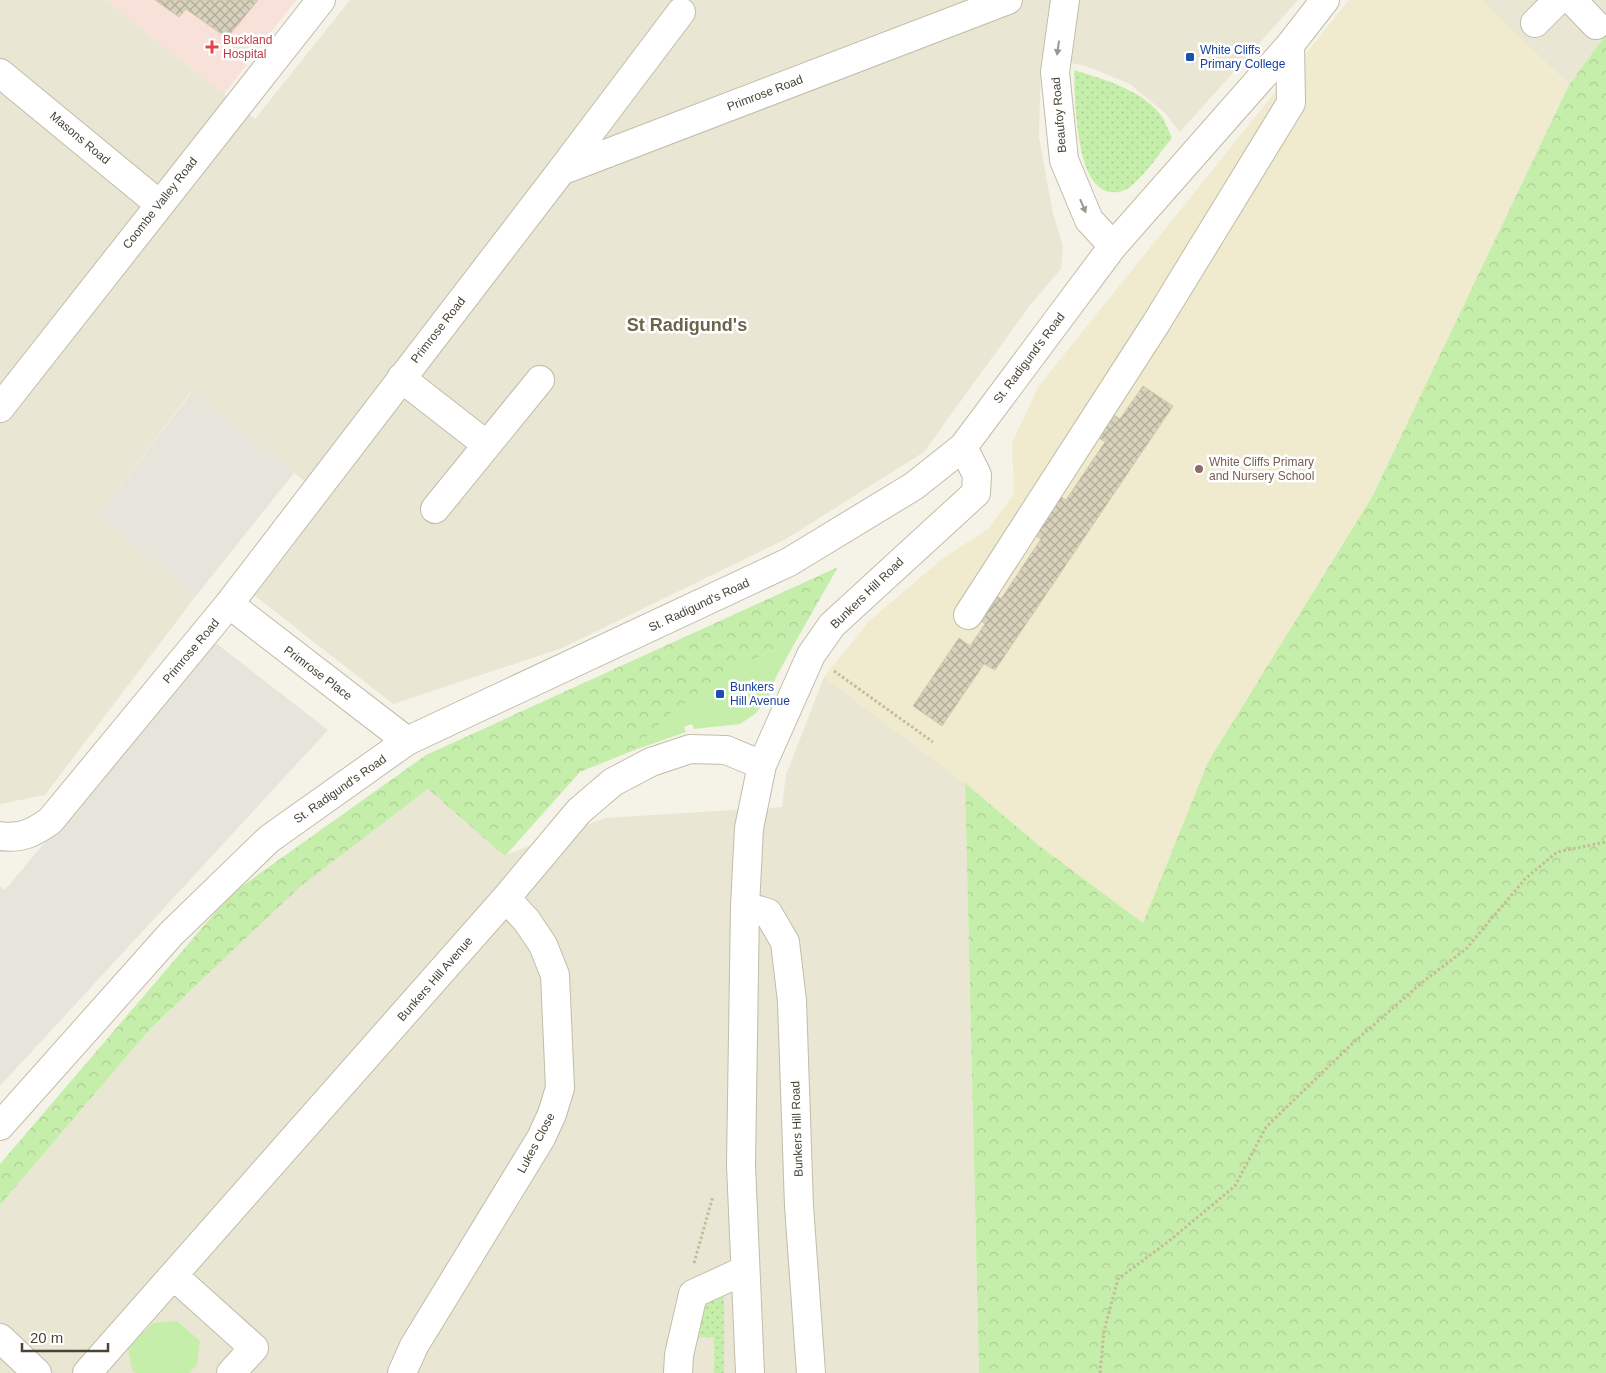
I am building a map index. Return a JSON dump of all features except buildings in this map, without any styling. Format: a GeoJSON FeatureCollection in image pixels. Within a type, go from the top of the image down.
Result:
{"type":"FeatureCollection","features":[{"type":"Feature","properties":{"kind":"street","name":"Coombe Valley Road"},"geometry":{"type":"LineString","coordinates":[[0,408],[321,0]]}},
{"type":"Feature","properties":{"kind":"street","name":"Primrose Road"},"geometry":{"type":"LineString","coordinates":[[0,836],[12,838],[32,834],[50,821],[229,604],[561,171],[1008,0]]}},
{"type":"Feature","properties":{"kind":"street","name":"Beaufoy Road"},"geometry":{"type":"LineString","coordinates":[[1065,0],[1055,72],[1064,160],[1089,220],[1113,246]]}},
{"type":"Feature","properties":{"kind":"street","name":"St. Radigund's Road"},"geometry":{"type":"LineString","coordinates":[[0,1126],[171,934],[269,839],[407,741],[789,562],[914,486],[963,447],[1113,246],[1290,44],[1326,0]]}},
{"type":"Feature","properties":{"kind":"street"},"geometry":{"type":"LineString","coordinates":[[1535,23],[1558,0]]}},
{"type":"Feature","properties":{"kind":"street"},"geometry":{"type":"LineString","coordinates":[[1572,0],[1596,25]]}},
{"type":"Feature","properties":{"kind":"street"},"geometry":{"type":"LineString","coordinates":[[561,171],[681,12]]}},
{"type":"Feature","properties":{"kind":"street"},"geometry":{"type":"LineString","coordinates":[[968,615],[1155,325],[1291,104],[1290,44]]}},
{"type":"Feature","properties":{"kind":"street","name":"Masons Road"},"geometry":{"type":"LineString","coordinates":[[0,72],[159,204]]}},
{"type":"Feature","properties":{"kind":"street"},"geometry":{"type":"LineString","coordinates":[[401,378],[487,445]]}},
{"type":"Feature","properties":{"kind":"street"},"geometry":{"type":"LineString","coordinates":[[435,509],[540,380]]}},
{"type":"Feature","properties":{"kind":"street","name":"Bunkers Hill Road"},"geometry":{"type":"LineString","coordinates":[[750,1373],[741,1165],[745,906],[749,828],[762,765],[811,655],[832,625],[976,493],[977,475],[963,447]]}},
{"type":"Feature","properties":{"kind":"street","name":"Primrose Place"},"geometry":{"type":"LineString","coordinates":[[229,604],[407,741]]}},
{"type":"Feature","properties":{"kind":"street","name":"Bunkers Hill Avenue"},"geometry":{"type":"LineString","coordinates":[[96,1370],[174,1276],[506,898],[579,811],[613,782],[651,762],[690,749],[726,750],[762,765]]}},
{"type":"Feature","properties":{"kind":"street","name":"Lukes Close"},"geometry":{"type":"LineString","coordinates":[[402,1373],[414,1346],[541,1138],[552,1114],[560,1088],[555,975],[543,945],[527,921],[506,898]]}},
{"type":"Feature","properties":{"kind":"street","name":"Bunkers Hill Road"},"geometry":{"type":"LineString","coordinates":[[745,906],[768,913],[785,942],[792,1001],[800,1206],[811,1373]]}},
{"type":"Feature","properties":{"kind":"street"},"geometry":{"type":"LineString","coordinates":[[678,1373],[679,1355],[693,1294],[745,1270]]}},
{"type":"Feature","properties":{"kind":"street"},"geometry":{"type":"LineString","coordinates":[[174,1276],[254,1348],[231,1373]]}},
{"type":"Feature","properties":{"kind":"street"},"geometry":{"type":"LineString","coordinates":[[0,1338],[37,1373]]}},
{"type":"Feature","properties":{"kind":"path"},"geometry":{"type":"LineString","coordinates":[[811,655],[933,742]]}},
{"type":"Feature","properties":{"kind":"path"},"geometry":{"type":"LineString","coordinates":[[1100,1373],[1104,1331],[1118,1279],[1169,1241],[1235,1186],[1266,1127],[1368,1030],[1425,980],[1466,949],[1526,879],[1557,852],[1606,842]]}},
{"type":"Feature","properties":{"kind":"path"},"geometry":{"type":"LineString","coordinates":[[693,1294],[690,1279],[705,1218],[720,1175],[741,1165]]}},
{"type":"Feature","properties":{"kind":"shaded area"},"geometry":{"type":"Polygon","coordinates":[[[0,0],[106,0],[255,119],[350,0],[1298,0],[1180,132],[1165,113],[1130,84],[1083,65],[1041,59],[1039,137],[1053,214],[1063,246],[1061,269],[1030,305],[924,452],[786,539],[562,648],[393,704],[254,595],[326,498],[191,392],[99,515],[195,597],[45,795],[0,804],[0,0]]]}},
{"type":"Feature","properties":{"kind":"shaded area","name":"Buckland Hospital"},"geometry":{"type":"Polygon","coordinates":[[[106,0],[296,0],[224,94],[106,0]]]}},
{"type":"Feature","properties":{"kind":"shaded area","name":"White Cliffs Primary and Nursery School"},"geometry":{"type":"Polygon","coordinates":[[[1349,0],[1481,0],[1569,85],[1372,497],[1208,762],[1143,923],[1041,847],[965,783],[824,677],[869,621],[942,559],[988,529],[1014,494],[1012,443],[1038,387],[1349,0]]]}},
{"type":"Feature","properties":{"kind":"shaded area"},"geometry":{"type":"Polygon","coordinates":[[[1481,0],[1606,0],[1606,34],[1569,85],[1481,0]]]}},
{"type":"Feature","properties":{"kind":"shaded area"},"geometry":{"type":"Polygon","coordinates":[[[192,392],[294,473],[195,597],[99,515],[192,392]]]}},
{"type":"Feature","properties":{"kind":"shaded area"},"geometry":{"type":"Polygon","coordinates":[[[213,641],[328,730],[0,1086],[0,886],[5,890],[213,641]]]}},
{"type":"Feature","properties":{"kind":"shaded area"},"geometry":{"type":"Polygon","coordinates":[[[824,677],[965,783],[979,1373],[0,1373],[0,1205],[150,1029],[301,886],[428,789],[505,855],[605,818],[782,807],[786,775],[824,677]]]}},
{"type":"Feature","properties":{"kind":"green space"},"geometry":{"type":"Polygon","coordinates":[[[1606,34],[1606,1373],[979,1373],[965,783],[1041,847],[1143,923],[1208,762],[1372,497],[1569,85],[1606,34]]]}},
{"type":"Feature","properties":{"kind":"green space"},"geometry":{"type":"Polygon","coordinates":[[[1074,70],[1132,91],[1152,105],[1160,114],[1172,138],[1152,164],[1124,191],[1112,192],[1100,188],[1091,176],[1084,160],[1077,120],[1074,70]]]}},
{"type":"Feature","properties":{"kind":"green space"},"geometry":{"type":"Polygon","coordinates":[[[838,567],[797,639],[751,661],[632,751],[580,772],[505,856],[428,789],[301,886],[150,1029],[0,1205],[0,1164],[231,894],[426,755],[838,567]]]}},
{"type":"Feature","properties":{"kind":"green space"},"geometry":{"type":"Polygon","coordinates":[[[797,639],[776,677],[768,699],[755,714],[740,724],[694,729],[692,724],[684,727],[686,732],[632,751],[670,713],[751,661],[797,639]]]}},
{"type":"Feature","properties":{"kind":"green space"},"geometry":{"type":"Polygon","coordinates":[[[724,1291],[724,1373],[714,1373],[714,1337],[693,1338],[701,1303],[724,1291]]]}},
{"type":"Feature","properties":{"kind":"green space"},"geometry":{"type":"Polygon","coordinates":[[[177,1321],[200,1341],[197,1365],[189,1373],[136,1373],[132,1370],[128,1348],[153,1323],[177,1321]]]}},
{"type":"Feature","properties":{"kind":"place","name":"Buckland Hospital"},"geometry":{"type":"Point","coordinates":[212,47]}},
{"type":"Feature","properties":{"kind":"place","name":"White Cliffs Primary College"},"geometry":{"type":"Point","coordinates":[1190,57]}},
{"type":"Feature","properties":{"kind":"place","name":"White Cliffs Primary and Nursery School"},"geometry":{"type":"Point","coordinates":[1199,469]}},
{"type":"Feature","properties":{"kind":"place","name":"Bunkers Hill Avenue"},"geometry":{"type":"Point","coordinates":[720,694]}},
{"type":"Feature","properties":{"kind":"district","name":"St Radigund's"},"geometry":{"type":"Point","coordinates":[687,325]}}]}
